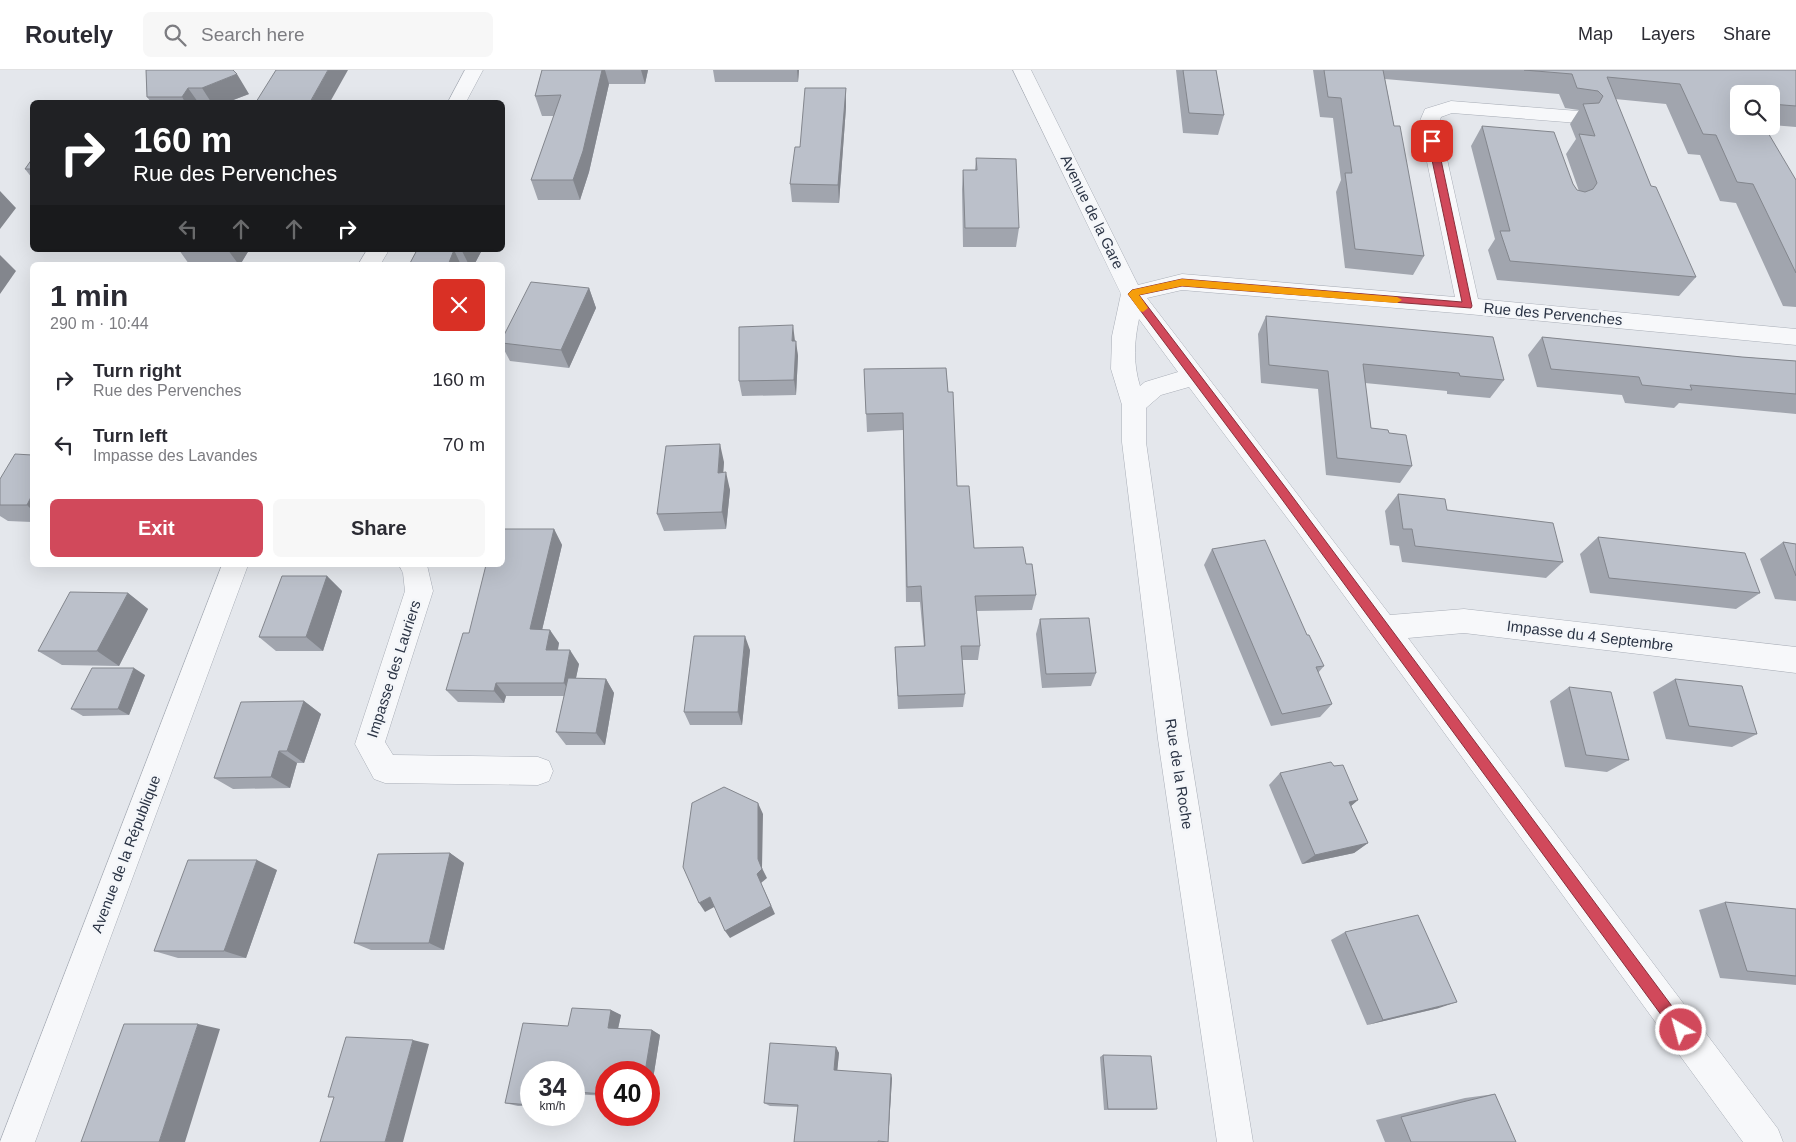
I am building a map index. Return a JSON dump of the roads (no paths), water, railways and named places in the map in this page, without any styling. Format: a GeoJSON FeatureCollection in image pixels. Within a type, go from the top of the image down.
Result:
{"type":"FeatureCollection","features":[{"type":"Feature","properties":{"kind":"street"},"geometry":{"type":"LineString","coordinates":[[458,100],[474,70]]}},
{"type":"Feature","properties":{"kind":"street","name":"Avenue de la Gare"},"geometry":{"type":"LineString","coordinates":[[1022,70],[1132,294],[1246,443],[1764,1142]]}},
{"type":"Feature","properties":{"kind":"street"},"geometry":{"type":"LineString","coordinates":[[1468,306],[1428,123],[1432,113],[1451,107],[1543,123],[1578,117]]}},
{"type":"Feature","properties":{"kind":"street","name":"Rue des Pervenches"},"geometry":{"type":"LineString","coordinates":[[1132,294],[1182,282],[1468,306],[1796,337]]}},
{"type":"Feature","properties":{"kind":"street","name":"Rue de la Roche"},"geometry":{"type":"LineString","coordinates":[[1132,294],[1124,336],[1123,369],[1134,406],[1134,442],[1172,729],[1235,1142]]}},
{"type":"Feature","properties":{"kind":"street"},"geometry":{"type":"LineString","coordinates":[[1134,406],[1153,388],[1194,377]]}},
{"type":"Feature","properties":{"kind":"street","name":"Avenue de la République"},"geometry":{"type":"LineString","coordinates":[[17,1142],[234,567]]}},
{"type":"Feature","properties":{"kind":"street","name":"Impasse des Lauriers"},"geometry":{"type":"LineString","coordinates":[[415,567],[419,592],[370,744],[385,769],[538,771]]}},
{"type":"Feature","properties":{"kind":"street","name":"Impasse du 4 Septembre"},"geometry":{"type":"LineString","coordinates":[[1383,628],[1464,621],[1796,660]]}}]}
